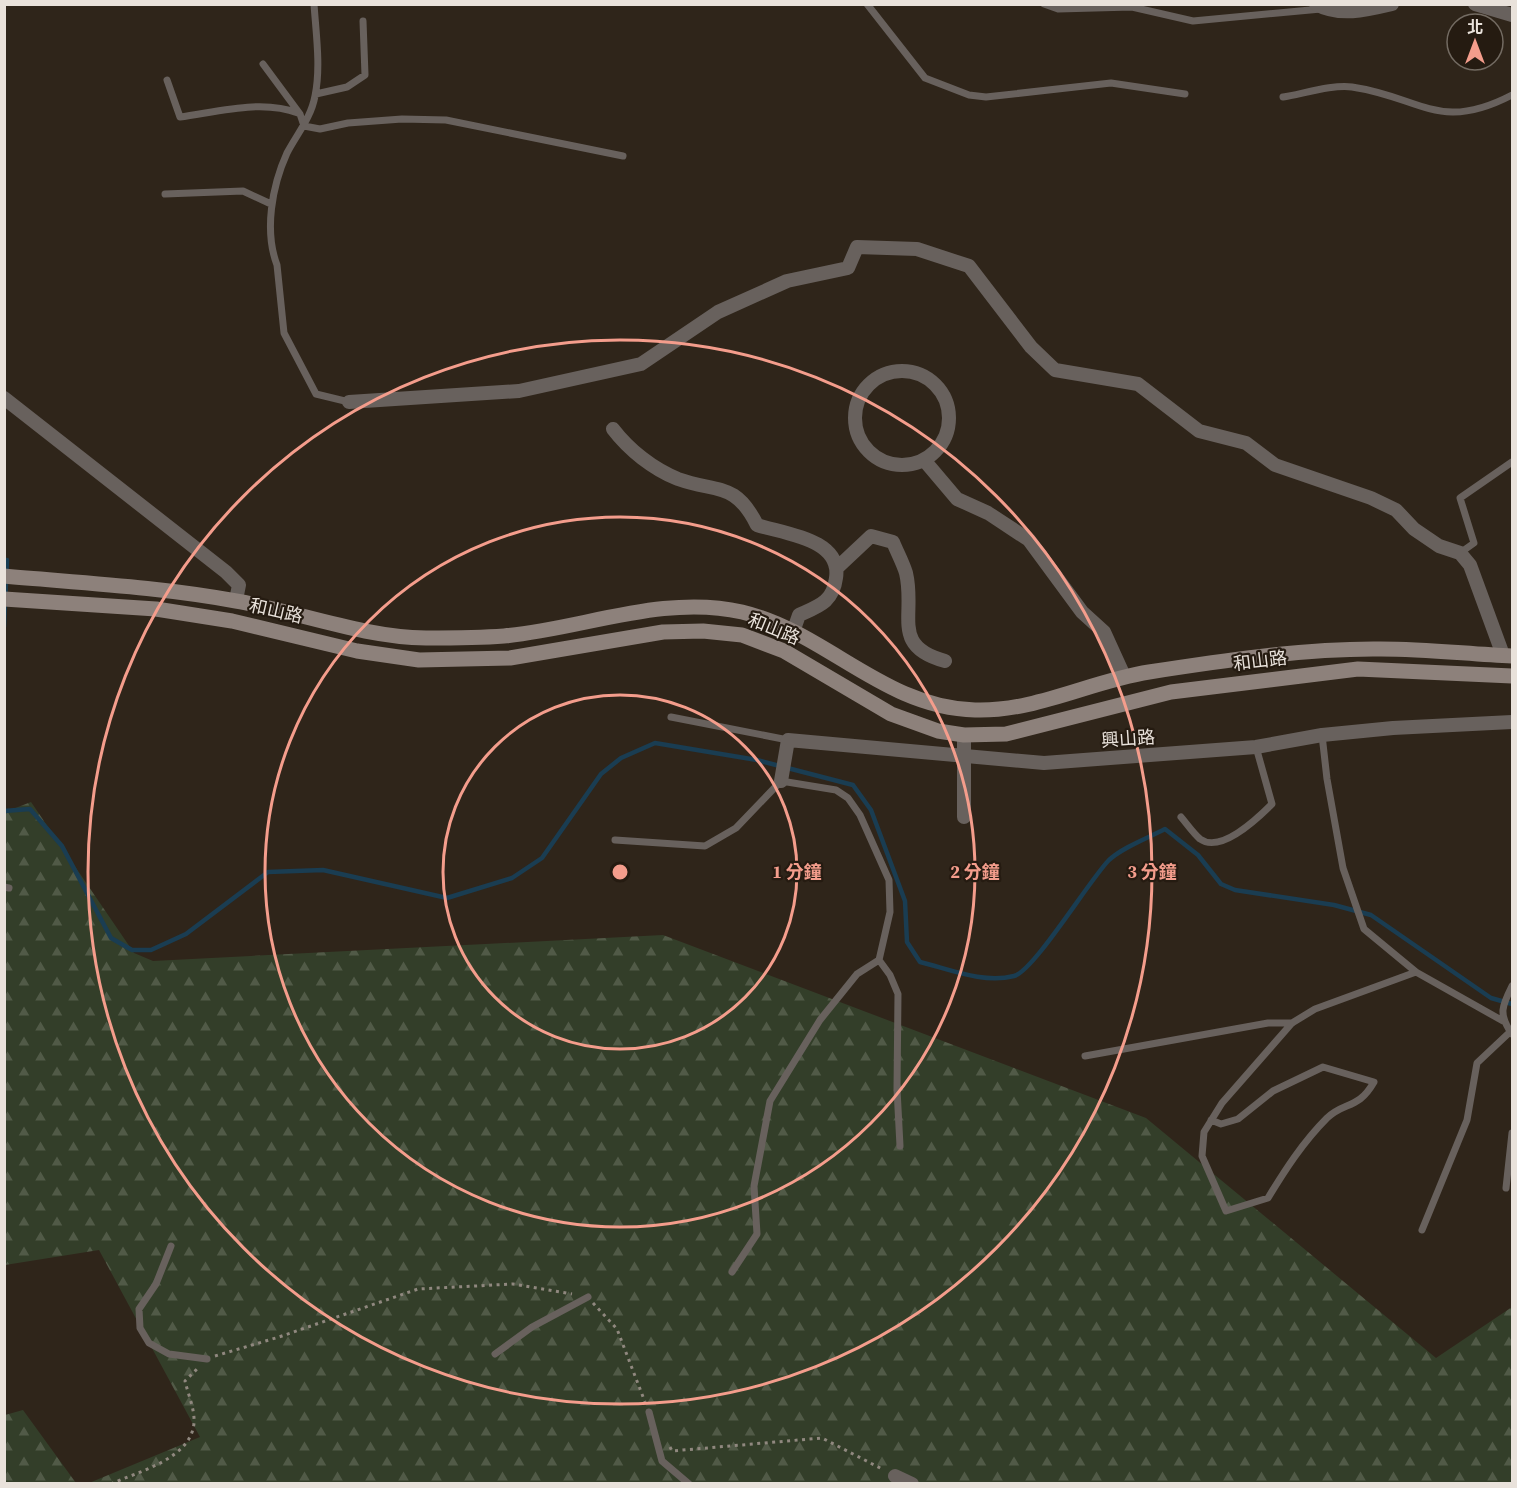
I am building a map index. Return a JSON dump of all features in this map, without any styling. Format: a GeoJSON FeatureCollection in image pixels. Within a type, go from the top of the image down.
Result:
{"type":"FeatureCollection","features":[{"type":"Feature","properties":{"kind":"main road","name":"和山路"},"geometry":{"type":"LineString","coordinates":[[4,576],[149,588],[236,600],[358,630],[422,638],[504,636],[657,610],[703,607],[744,612],[793,632],[895,692],[943,708],[1005,710],[1124,676],[1252,658],[1372,649],[1508,656]]}},
{"type":"Feature","properties":{"kind":"main road","name":"和山路"},"geometry":{"type":"LineString","coordinates":[[4,599],[156,609],[232,621],[357,651],[419,660],[510,658],[663,632],[703,631],[742,635],[784,651],[891,714],[938,731],[964,735],[1005,734],[1171,692],[1358,669],[1512,676]]}},
{"type":"Feature","properties":{"kind":"street"},"geometry":{"type":"LineString","coordinates":[[1320,7],[1363,13],[1392,4]]}},
{"type":"Feature","properties":{"kind":"street"},"geometry":{"type":"LineString","coordinates":[[1475,4],[1512,15]]}},
{"type":"Feature","properties":{"kind":"street"},"geometry":{"type":"LineString","coordinates":[[349,402],[519,391],[641,364],[718,312],[787,281],[848,268],[857,247],[917,249],[969,266],[1031,347],[1055,370],[1138,384],[1200,431],[1246,442],[1275,465],[1371,498],[1396,510],[1414,528],[1439,546],[1460,553],[1470,565],[1508,656]]}},
{"type":"Feature","properties":{"kind":"street"},"geometry":{"type":"LineString","coordinates":[[897,370],[915,372],[932,381],[944,396],[949,414],[948,432],[939,449],[924,460],[906,466],[887,464],[871,455],[859,441],[854,423],[855,404],[864,388],[879,376],[897,370]]}},
{"type":"Feature","properties":{"kind":"street"},"geometry":{"type":"LineString","coordinates":[[4,398],[226,573],[239,585],[236,600]]}},
{"type":"Feature","properties":{"kind":"street"},"geometry":{"type":"LineString","coordinates":[[613,429],[629,449],[677,478],[732,492],[749,509],[757,525],[812,541],[831,552],[838,567],[836,584],[825,603],[800,615],[793,632]]}},
{"type":"Feature","properties":{"kind":"street"},"geometry":{"type":"LineString","coordinates":[[924,460],[957,499],[988,513],[1029,540],[1082,612],[1104,632],[1124,676]]}},
{"type":"Feature","properties":{"kind":"street"},"geometry":{"type":"LineString","coordinates":[[838,567],[871,536],[893,542],[906,573],[910,638],[924,655],[945,661]]}},
{"type":"Feature","properties":{"kind":"street","name":"興山路"},"geometry":{"type":"LineString","coordinates":[[788,740],[1044,763],[1256,747],[1322,735],[1394,728],[1512,722]]}},
{"type":"Feature","properties":{"kind":"street"},"geometry":{"type":"LineString","coordinates":[[964,735],[964,817]]}},
{"type":"Feature","properties":{"kind":"street"},"geometry":{"type":"LineString","coordinates":[[780,781],[788,740]]}},
{"type":"Feature","properties":{"kind":"street"},"geometry":{"type":"LineString","coordinates":[[895,1476],[912,1484]]}},
{"type":"Feature","properties":{"kind":"lane"},"geometry":{"type":"LineString","coordinates":[[314,4],[318,53],[316,94],[304,126],[286,155],[271,204],[274,256],[285,333],[316,394],[349,402]]}},
{"type":"Feature","properties":{"kind":"lane"},"geometry":{"type":"LineString","coordinates":[[867,4],[925,78],[969,95],[986,97],[1111,83],[1185,94]]}},
{"type":"Feature","properties":{"kind":"lane"},"geometry":{"type":"LineString","coordinates":[[1044,4],[1058,9],[1132,8],[1193,21],[1320,7]]}},
{"type":"Feature","properties":{"kind":"lane"},"geometry":{"type":"LineString","coordinates":[[316,94],[347,87],[365,75],[363,21]]}},
{"type":"Feature","properties":{"kind":"lane"},"geometry":{"type":"LineString","coordinates":[[263,64],[300,114],[304,126]]}},
{"type":"Feature","properties":{"kind":"lane"},"geometry":{"type":"LineString","coordinates":[[167,80],[180,117],[239,108],[285,108],[300,114]]}},
{"type":"Feature","properties":{"kind":"lane"},"geometry":{"type":"LineString","coordinates":[[1283,97],[1349,86],[1440,113],[1474,111],[1512,95]]}},
{"type":"Feature","properties":{"kind":"lane"},"geometry":{"type":"LineString","coordinates":[[304,126],[320,129],[348,123],[402,119],[446,120],[622,156]]}},
{"type":"Feature","properties":{"kind":"lane"},"geometry":{"type":"LineString","coordinates":[[165,194],[243,191],[271,204]]}},
{"type":"Feature","properties":{"kind":"lane"},"geometry":{"type":"LineString","coordinates":[[1460,553],[1474,543],[1461,498],[1512,462]]}},
{"type":"Feature","properties":{"kind":"lane"},"geometry":{"type":"LineString","coordinates":[[671,717],[788,740]]}},
{"type":"Feature","properties":{"kind":"lane"},"geometry":{"type":"LineString","coordinates":[[1322,735],[1327,779],[1343,868],[1364,929],[1416,972],[1503,1021],[1512,1032],[1477,1063],[1467,1120],[1422,1230]]}},
{"type":"Feature","properties":{"kind":"lane"},"geometry":{"type":"LineString","coordinates":[[1181,817],[1201,840],[1219,843],[1252,823],[1272,804],[1256,747]]}},
{"type":"Feature","properties":{"kind":"lane"},"geometry":{"type":"LineString","coordinates":[[615,840],[705,846],[736,828],[780,781],[836,790],[848,798],[860,815],[889,880],[890,912],[879,960],[857,974],[820,1020],[770,1101],[754,1186],[757,1234],[732,1272]]}},
{"type":"Feature","properties":{"kind":"lane"},"geometry":{"type":"LineString","coordinates":[[879,960],[890,975],[898,994],[897,1089],[900,1146]]}},
{"type":"Feature","properties":{"kind":"lane"},"geometry":{"type":"LineString","coordinates":[[1211,1120],[1221,1124],[1238,1119],[1273,1091],[1323,1067],[1374,1082],[1365,1098],[1329,1116],[1290,1162],[1268,1198],[1226,1211],[1202,1156],[1204,1132],[1211,1120],[1222,1103],[1292,1023],[1315,1009],[1416,972]]}},
{"type":"Feature","properties":{"kind":"lane"},"geometry":{"type":"LineString","coordinates":[[1503,1021],[1503,1004],[1512,986]]}},
{"type":"Feature","properties":{"kind":"lane"},"geometry":{"type":"LineString","coordinates":[[1085,1056],[1268,1023],[1292,1023]]}},
{"type":"Feature","properties":{"kind":"lane"},"geometry":{"type":"LineString","coordinates":[[1506,1188],[1512,1133]]}},
{"type":"Feature","properties":{"kind":"lane"},"geometry":{"type":"LineString","coordinates":[[171,1246],[156,1284],[139,1309],[140,1328],[149,1343],[169,1354],[207,1359]]}},
{"type":"Feature","properties":{"kind":"lane"},"geometry":{"type":"LineString","coordinates":[[495,1354],[532,1328],[588,1297]]}},
{"type":"Feature","properties":{"kind":"lane"},"geometry":{"type":"LineString","coordinates":[[650,1412],[662,1461],[689,1484]]}},
{"type":"Feature","properties":{"kind":"path"},"geometry":{"type":"LineString","coordinates":[[111,1484],[176,1454],[192,1436],[194,1420],[185,1381],[207,1359],[418,1289],[513,1284],[588,1297],[617,1329],[650,1412]]}},
{"type":"Feature","properties":{"kind":"path"},"geometry":{"type":"LineString","coordinates":[[667,1441],[672,1450],[822,1438],[895,1476]]}},
{"type":"Feature","properties":{"kind":"green space"},"geometry":{"type":"Polygon","coordinates":[[[31,802],[134,953],[153,961],[663,935],[1146,1118],[1436,1358],[1512,1307],[1512,1483],[89,1483],[200,1437],[99,1250],[5,1265],[5,812],[31,802]]]}},
{"type":"Feature","properties":{"kind":"green space"},"geometry":{"type":"Polygon","coordinates":[[[23,1410],[76,1483],[5,1483],[5,1415],[23,1410]]]}},
{"type":"Feature","properties":{"kind":"waterway"},"geometry":{"type":"LineString","coordinates":[[4,560],[7,560],[4,627]]}},
{"type":"Feature","properties":{"kind":"waterway"},"geometry":{"type":"LineString","coordinates":[[4,811],[30,809],[62,846],[111,938],[132,950],[151,950],[186,934],[268,872],[323,870],[447,898],[512,878],[542,858],[601,774],[621,758],[655,743],[757,760],[853,785],[871,810],[905,901],[907,942],[920,962],[978,977],[1014,976],[1035,958],[1109,860],[1128,847],[1165,829],[1198,855],[1221,884],[1235,890],[1334,905],[1371,915],[1491,998],[1512,1004]]}}]}
